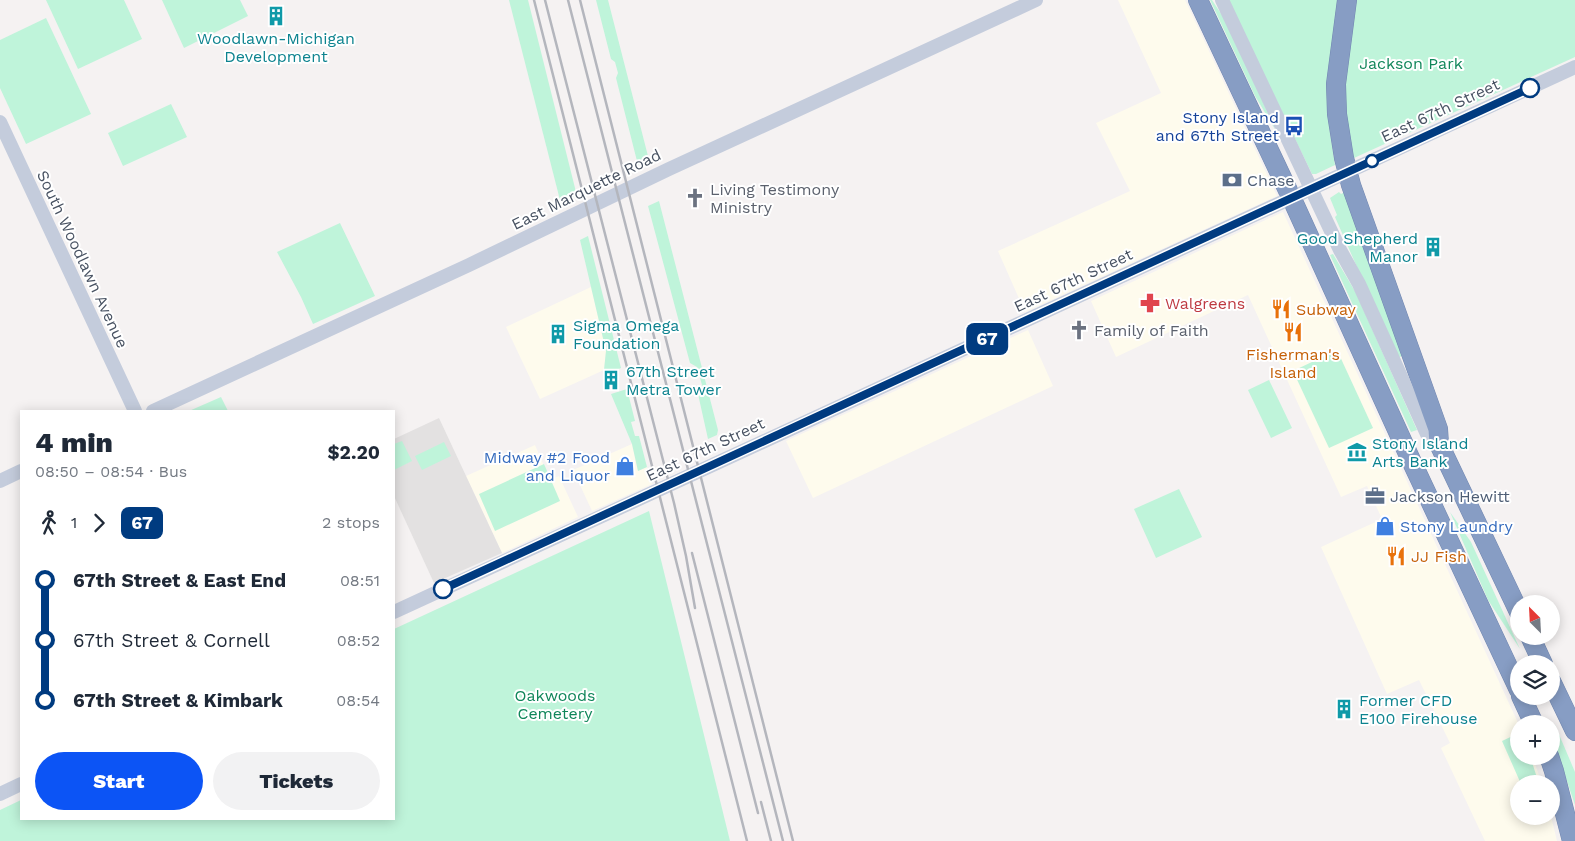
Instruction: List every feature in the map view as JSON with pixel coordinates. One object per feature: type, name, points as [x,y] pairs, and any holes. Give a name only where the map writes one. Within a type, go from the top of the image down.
[{"type":"highway","points":[[1198,0],[1292,198],[1410,458],[1510,671]]},
{"type":"highway","points":[[1346,0],[1336,84],[1336,100],[1339,136],[1348,173],[1438,429],[1439,444],[1511,595]]},
{"type":"highway","points":[[1560,700],[1575,731]]},
{"type":"highway","points":[[1552,765],[1572,841]]},
{"type":"street","name":"East Marquette Road","points":[[155,410],[476,262],[657,174],[1036,0]]},
{"type":"street","points":[[1222,0],[1340,250],[1359,284],[1427,434],[1439,444]]},
{"type":"street","name":"East 67th Street","points":[[395,612],[1575,67]]},
{"type":"street","name":"South Woodlawn Avenue","points":[[0,122],[135,410]]},
{"type":"street","points":[[0,480],[20,471]]},
{"type":"street","points":[[0,794],[20,784]]},
{"type":"shaded area","points":[[1118,0],[1185,0],[1277,196],[1025,312],[998,251],[1130,191],[1096,123],[1161,93]]},
{"type":"shaded area","points":[[1283,212],[1514,715],[1510,715],[1510,765],[1535,765],[1539,775],[1510,775],[1510,825],[1553,825],[1557,841],[1485,841],[1441,748],[1450,743],[1419,680],[1387,694],[1321,547],[1382,519],[1367,486],[1341,497],[1248,295],[1116,357],[1091,301]]},
{"type":"shaded area","points":[[591,287],[606,351],[604,370],[540,399],[506,327]]},
{"type":"shaded area","points":[[1028,330],[1053,386],[813,498],[786,441]]},
{"type":"shaded area","points":[[439,418],[502,553],[434,583],[395,498],[395,439]]},
{"type":"shaded area","points":[[632,444],[638,471],[647,467],[652,484],[592,511],[573,470]]},
{"type":"shaded area","points":[[535,445],[550,480],[559,476],[578,517],[502,553],[466,476]]},
{"type":"green space","points":[[46,0],[124,0],[142,39],[78,69]]},
{"type":"green space","points":[[162,0],[240,0],[248,16],[184,48]]},
{"type":"green space","points":[[509,0],[528,0],[577,196],[561,204]]},
{"type":"green space","points":[[596,0],[608,0],[649,160],[638,165],[616,78],[618,73],[615,62],[611,59]]},
{"type":"green space","points":[[1210,0],[1212,0],[1229,26],[1276,131],[1255,96]]},
{"type":"green space","name":"Jackson Park","points":[[1228,0],[1338,0],[1328,96],[1329,125],[1335,165],[1312,174]]},
{"type":"green space","name":"Jackson Park","points":[[1354,0],[1575,0],[1575,57],[1354,158],[1351,155],[1344,97]]},
{"type":"green space","points":[[46,18],[91,114],[26,144],[0,88],[0,40]]},
{"type":"green space","points":[[171,104],[187,137],[123,166],[108,133]]},
{"type":"green space","points":[[1339,192],[1341,194],[1345,192],[1402,356],[1397,358],[1335,217],[1337,215],[1330,198]]},
{"type":"green space","points":[[659,201],[718,430],[717,435],[708,439],[698,394],[702,385],[697,367],[690,363],[648,206]]},
{"type":"green space","points":[[340,223],[375,296],[313,324],[277,252]]},
{"type":"green space","points":[[588,236],[621,368],[605,375],[606,351],[580,240]]},
{"type":"green space","points":[[1333,254],[1356,293],[1417,430],[1411,432],[1330,255]]},
{"type":"green space","points":[[1337,350],[1373,428],[1329,448],[1293,371]]},
{"type":"green space","points":[[1269,380],[1292,428],[1271,438],[1248,390]]},
{"type":"green space","points":[[627,389],[635,421],[631,422],[635,436],[639,436],[647,467],[638,471],[632,444],[611,394]]},
{"type":"green space","points":[[221,397],[228,410],[191,410]]},
{"type":"green space","points":[[402,441],[412,461],[395,470],[395,444]]},
{"type":"green space","points":[[444,442],[451,456],[422,470],[415,456]]},
{"type":"green space","points":[[544,464],[560,501],[495,531],[479,494]]},
{"type":"green space","points":[[1179,489],[1202,537],[1156,558],[1134,509]]},
{"type":"green space","name":"Oakwoods Cemetery","points":[[649,511],[730,841],[0,841],[0,810],[20,800],[20,820],[395,820],[395,629]]},
{"type":"green space","points":[[1450,512],[1471,542],[1510,627],[1510,634],[1488,600]]},
{"type":"green space","points":[[1510,737],[1510,759],[1502,741]]},
{"type":"green space","points":[[1560,737],[1575,772],[1575,805],[1560,761]]},
{"type":"green space","points":[[1513,765],[1533,765],[1536,775],[1517,775]]},
{"type":"railway","points":[[534,0],[747,841]]},
{"type":"railway","points":[[545,0],[674,503],[695,608]]},
{"type":"railway","points":[[568,0],[783,841]]},
{"type":"railway","points":[[580,0],[793,841]]},
{"type":"railway","points":[[692,553],[758,813]]},
{"type":"railway","points":[[761,802],[771,841]]},
{"type":"bus line","name":"67","points":[[443,589],[1530,88]]},
{"type":"place","name":"Woodlawn-Michigan Development","points":[[276,16]]},
{"type":"place","name":"Stony Island and 67th Street","points":[[1294,126]]},
{"type":"place","name":"Chase","points":[[1232,180]]},
{"type":"place","name":"Living Testimony Ministry","points":[[695,198]]},
{"type":"place","name":"Good Shepherd Manor","points":[[1433,247]]},
{"type":"place","name":"Walgreens","points":[[1150,303]]},
{"type":"place","name":"Subway","points":[[1281,309]]},
{"type":"place","name":"Family of Faith","points":[[1079,330]]},
{"type":"place","name":"Fisherman's Island","points":[[1293,332]]},
{"type":"place","name":"Sigma Omega Foundation","points":[[558,334]]},
{"type":"place","name":"67th Street Metra Tower","points":[[611,380]]},
{"type":"place","name":"Stony Island Arts Bank","points":[[1357,452]]},
{"type":"place","name":"Midway #2 Food and Liquor","points":[[625,466]]},
{"type":"place","name":"Jackson Hewitt","points":[[1375,496]]},
{"type":"place","name":"Stony Laundry","points":[[1385,526]]},
{"type":"place","name":"JJ Fish","points":[[1396,556]]},
{"type":"place","name":"Former CFD E100 Firehouse","points":[[1344,709]]}]
